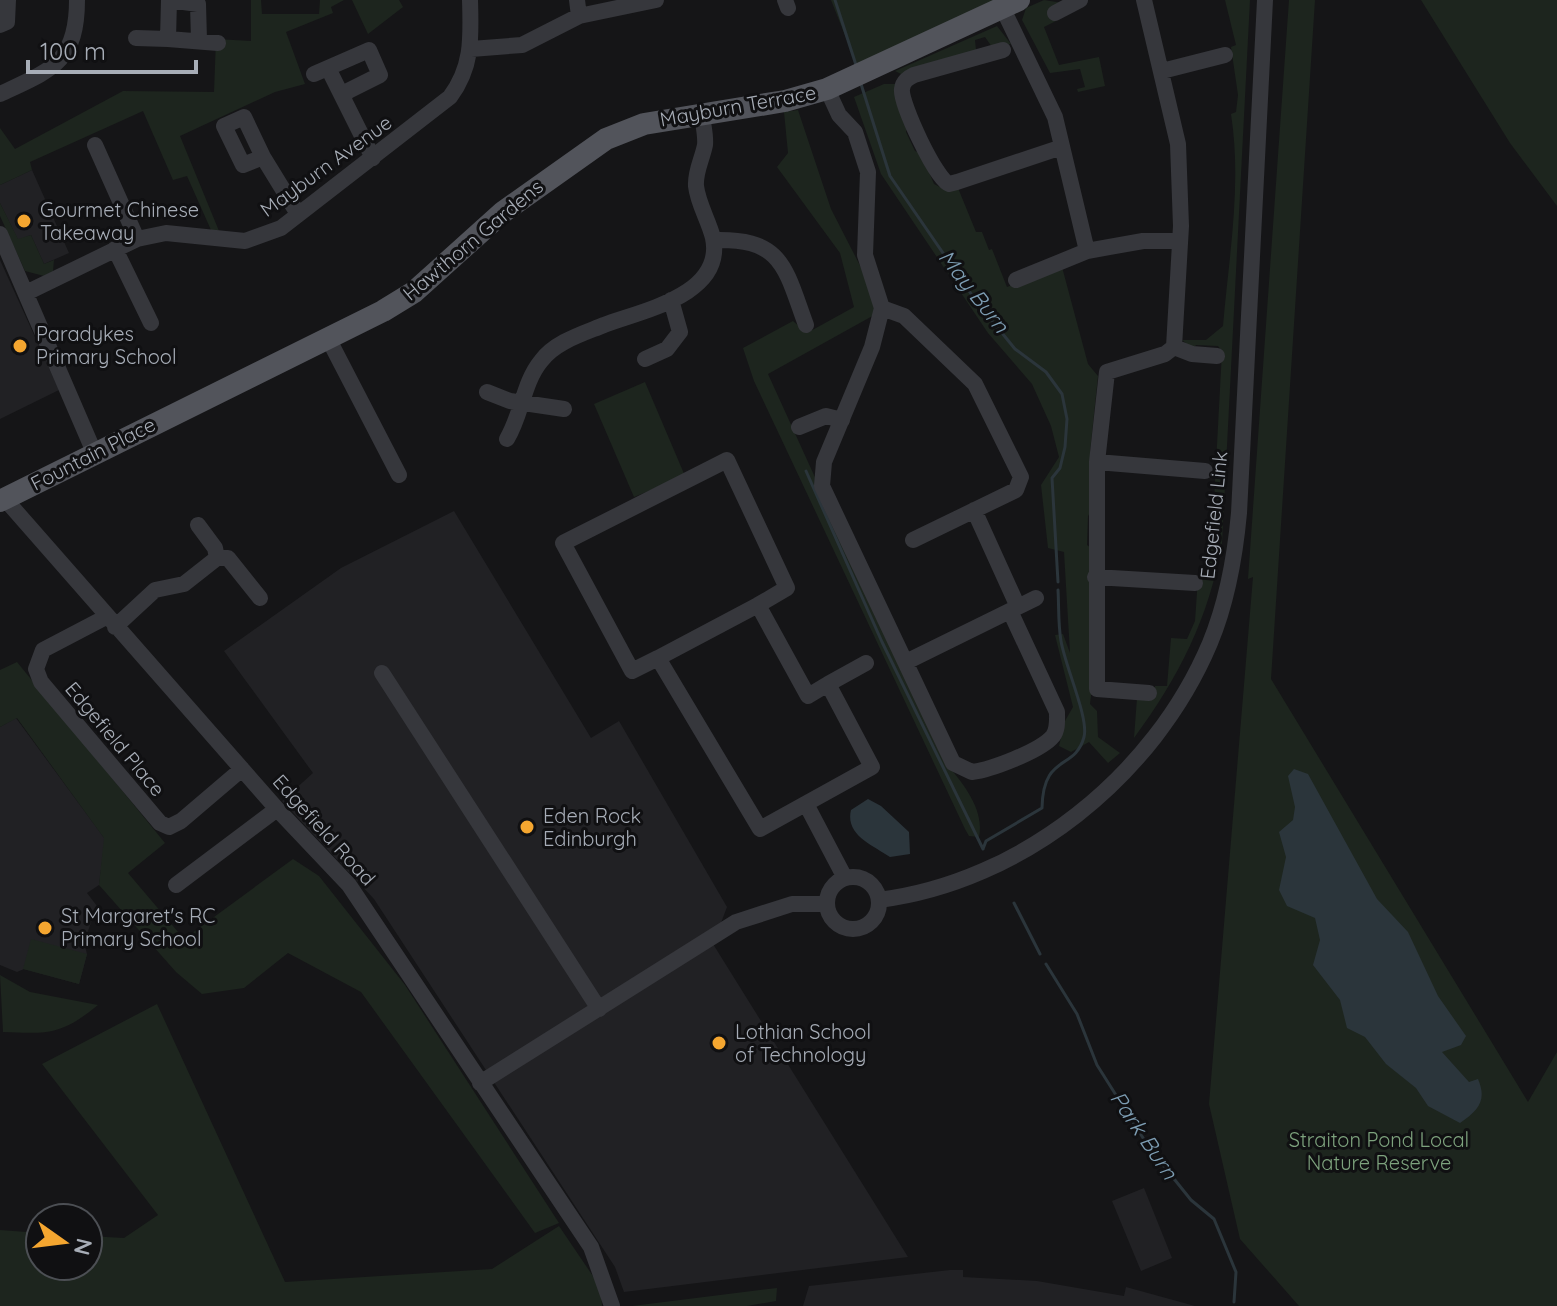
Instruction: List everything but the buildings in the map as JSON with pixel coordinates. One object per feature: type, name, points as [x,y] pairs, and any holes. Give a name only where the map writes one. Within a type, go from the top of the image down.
[{"type":"main road","name":"Mayburn Terrace","points":[[627,130],[848,80],[1011,4]]},
{"type":"main road","name":"Hawthorn Gardens","points":[[187,408],[414,292],[535,187],[580,155],[627,130]]},
{"type":"main road","name":"Fountain Place","points":[[2,500],[187,408]]},
{"type":"street","points":[[0,25],[7,22],[8,0]]},
{"type":"street","points":[[0,94],[52,70],[63,59],[76,30],[77,0]]},
{"type":"street","points":[[168,39],[169,0],[198,4],[199,40]]},
{"type":"street","name":"Mayburn Avenue","points":[[26,293],[137,239],[166,233],[245,241],[281,228],[450,97],[461,82],[471,49],[470,0]]},
{"type":"street","points":[[471,49],[522,45],[578,8],[656,0]]},
{"type":"street","points":[[1055,13],[1080,0]]},
{"type":"street","points":[[1144,0],[1178,144],[1180,241],[1174,347],[1165,354],[1107,372],[1097,462],[1095,577],[1097,697],[1149,693]]},
{"type":"street","name":"Edgefield Link","points":[[879,900],[930,892],[983,871],[1029,848],[1076,816],[1152,738],[1186,690],[1210,643],[1229,582],[1239,513],[1265,0]]},
{"type":"street","points":[[1011,4],[1050,105],[1087,251]]},
{"type":"street","points":[[136,38],[218,43]]},
{"type":"street","points":[[343,97],[348,91],[380,75],[369,50],[321,71],[343,97],[373,158]]},
{"type":"street","points":[[1003,50],[982,50],[914,75],[902,88],[909,114],[938,178],[949,184],[1062,147]]},
{"type":"street","points":[[1162,71],[1225,55]]},
{"type":"street","points":[[848,80],[839,115],[855,132],[868,172],[865,255],[882,308],[872,347],[824,462],[822,486],[953,763],[961,769],[984,771],[1043,745],[1054,735],[1057,712],[974,510]]},
{"type":"street","points":[[507,439],[533,373],[549,352],[582,334],[671,300],[701,281],[713,254],[714,240],[696,191],[696,174],[705,141],[702,115]]},
{"type":"street","points":[[95,145],[137,239]]},
{"type":"street","points":[[263,157],[298,214]]},
{"type":"street","points":[[0,234],[94,452]]},
{"type":"street","points":[[714,240],[738,239],[768,248],[787,273],[801,319]]},
{"type":"street","points":[[1016,280],[1087,251],[1143,241],[1180,241]]},
{"type":"street","points":[[115,249],[151,323]]},
{"type":"street","points":[[645,359],[667,349],[680,332],[671,300]]},
{"type":"street","points":[[882,308],[904,316],[975,384],[1021,477],[1016,490],[913,540]]},
{"type":"street","points":[[328,338],[399,475]]},
{"type":"street","points":[[1174,347],[1192,354],[1217,356]]},
{"type":"street","points":[[487,392],[522,403],[564,409]]},
{"type":"street","points":[[799,427],[826,416],[842,420]]},
{"type":"street","points":[[727,460],[787,588],[758,605],[632,671],[563,543],[727,460]]},
{"type":"street","points":[[1097,462],[1205,471]]},
{"type":"street","name":"Edgefield Road","points":[[2,500],[50,547],[111,622],[349,885],[486,1079],[591,1247],[612,1306]]},
{"type":"street","points":[[198,525],[215,548],[217,558]]},
{"type":"street","points":[[111,622],[155,590],[184,584],[217,558],[228,558],[260,598]]},
{"type":"street","points":[[1095,577],[1195,583]]},
{"type":"street","points":[[906,662],[1036,598]]},
{"type":"street","points":[[758,605],[808,696],[866,663]]},
{"type":"street","name":"Edgefield Place","points":[[111,622],[43,650],[36,669],[41,682],[160,823],[169,827],[181,821],[242,769]]},
{"type":"street","points":[[658,658],[760,829],[872,767],[828,684]]},
{"type":"street","points":[[382,673],[599,1009]]},
{"type":"street","points":[[816,824],[825,793]]},
{"type":"street","points":[[806,804],[845,878]]},
{"type":"street","points":[[186,883],[277,809]]},
{"type":"street","points":[[845,878],[865,880],[875,889],[879,900],[871,923],[855,930],[839,926],[828,913],[831,888],[845,878]]},
{"type":"street","points":[[486,1079],[710,937],[763,911],[792,904],[827,904]]},
{"type":"shaded area","points":[[32,170],[69,253],[44,264],[31,235],[18,240],[0,203],[0,185]]},
{"type":"shaded area","name":"Paradykes Primary School","points":[[0,260],[59,390],[0,419]]},
{"type":"shaded area","points":[[454,511],[591,738],[619,721],[727,907],[713,944],[908,1257],[624,1292],[615,1267],[374,899],[282,801],[313,773],[224,651],[341,568]]},
{"type":"shaded area","points":[[16,718],[105,839],[99,885],[87,893],[97,906],[84,942],[87,954],[79,984],[24,969],[17,972],[0,965],[0,727]]},
{"type":"shaded area","points":[[1294,769],[1308,774],[1377,899],[1408,932],[1438,996],[1466,1036],[1461,1045],[1442,1052],[1469,1082],[1478,1079],[1481,1086],[1480,1104],[1460,1123],[1428,1106],[1416,1088],[1386,1064],[1365,1037],[1347,1028],[1340,1000],[1313,965],[1320,940],[1315,918],[1287,906],[1279,890],[1286,857],[1279,832],[1293,820],[1295,807],[1288,776]]},
{"type":"shaded area","points":[[868,799],[881,806],[909,832],[910,854],[890,857],[856,833],[850,819],[851,810]]},
{"type":"shaded area","points":[[1144,1188],[1172,1258],[1141,1271],[1112,1201]]},
{"type":"shaded area","points":[[963,1270],[963,1277],[1037,1281],[1124,1296],[1126,1287],[1195,1306],[803,1306],[809,1286]]},
{"type":"green space","points":[[251,0],[261,0],[262,14],[319,14],[320,0],[344,0],[331,7],[333,13],[286,32],[305,84],[275,92],[180,136],[219,231],[211,230],[187,176],[173,180],[143,111],[30,162],[32,170],[0,185],[0,128],[15,149],[123,91],[214,92],[216,39],[251,41]]},
{"type":"green space","points":[[352,0],[399,0],[403,7],[368,34]]},
{"type":"green space","points":[[831,0],[997,0],[858,68]]},
{"type":"green space","points":[[1044,0],[1063,3],[1056,21],[1044,27],[1059,65],[1099,57],[1105,86],[1078,92],[1077,89],[1085,87],[1080,69],[1050,73],[1022,20],[1026,8]]},
{"type":"green space","points":[[1225,0],[1250,0],[1222,543],[1209,597],[1190,646],[1165,692],[1134,738],[1137,698],[1153,699],[1155,686],[1167,686],[1171,638],[1187,639],[1195,621],[1198,578],[1204,567],[1209,525],[1213,520],[1222,351],[1218,346],[1196,345],[1193,349],[1182,340],[1206,340],[1223,326],[1235,194],[1231,114],[1236,112],[1238,95],[1231,47],[1236,45]]},
{"type":"green space","name":"Straiton Pond Local Nature Reserve","points":[[1289,0],[1315,0],[1271,679],[1528,1102],[1557,1052],[1557,1306],[1299,1306],[1240,1239],[1209,1104],[1253,577],[1248,579]]},
{"type":"green space","points":[[1421,0],[1557,0],[1557,206],[1510,143]]},
{"type":"green space","points":[[997,26],[1011,44],[992,47],[985,37],[975,40],[976,50],[903,75],[895,71]]},
{"type":"green space","points":[[884,84],[897,84],[908,125],[906,132],[915,151],[921,153],[934,184],[946,190],[958,188],[976,232],[982,232],[989,250],[992,249],[1007,287],[1062,267],[1088,364],[1098,376],[1090,452],[1093,455],[1092,510],[1088,516],[1087,545],[1091,548],[1094,670],[1090,704],[1097,711],[1098,737],[1120,753],[1108,763],[1089,742],[1071,752],[1059,746],[1065,721],[1073,707],[1055,635],[1063,634],[1070,653],[1064,552],[1048,548],[1041,485],[1059,457],[1051,426],[1032,384],[988,333],[881,174],[854,97]]},
{"type":"green space","points":[[798,110],[831,209],[872,289],[876,314],[768,374],[944,761],[965,787],[975,806],[979,816],[979,837],[969,836],[965,829],[754,381],[743,348],[793,321],[807,333],[854,307],[840,253],[777,167],[788,153],[784,112]]},
{"type":"green space","points":[[0,203],[18,239],[31,235],[44,264],[54,260],[53,271],[44,276],[25,271],[0,216]]},
{"type":"green space","points":[[645,382],[685,476],[634,497],[594,404]]},
{"type":"green space","points":[[17,662],[165,843],[128,873],[184,939],[293,859],[319,876],[405,985],[559,1223],[535,1233],[361,992],[288,953],[244,988],[202,994],[176,972],[99,885],[104,838],[17,718],[0,727],[0,670]]},
{"type":"green space","points":[[31,939],[87,954],[79,984],[23,969]]},
{"type":"green space","points":[[0,975],[30,992],[98,1005],[74,1022],[54,1030],[3,1032]]},
{"type":"green space","points":[[157,1004],[285,1282],[492,1269],[559,1226],[601,1288],[602,1306],[0,1306],[0,1230],[24,1232],[24,1282],[104,1282],[104,1237],[124,1238],[158,1215],[42,1064]]},
{"type":"green space","points":[[777,1288],[776,1301],[747,1306],[632,1306]]},
{"type":"waterway","name":"May Burn","points":[[835,0],[856,65]]},
{"type":"waterway","name":"May Burn","points":[[861,84],[890,176],[976,301],[1015,349],[1046,372],[1062,394],[1067,419],[1065,447],[1060,468],[1052,478],[1058,582]]},
{"type":"waterway","points":[[806,471],[882,642],[983,849]]},
{"type":"waterway","name":"May Burn","points":[[983,849],[986,841],[1042,808],[1048,778],[1053,770],[1074,755],[1084,737],[1080,705],[1061,641],[1058,590]]},
{"type":"waterway","name":"Park Burn","points":[[1014,903],[1040,954]]},
{"type":"waterway","name":"Park Burn","points":[[1046,964],[1077,1014],[1097,1065],[1150,1149],[1191,1200],[1214,1219],[1236,1272],[1234,1302]]},
{"type":"place","name":"Gourmet Chinese Takeaway","points":[[24,221]]},
{"type":"place","name":"Paradykes Primary School","points":[[20,346]]},
{"type":"place","name":"Eden Rock Edinburgh","points":[[527,827]]},
{"type":"place","name":"St Margaret's RC Primary School","points":[[45,928]]},
{"type":"place","name":"Lothian School of Technology","points":[[719,1043]]}]
